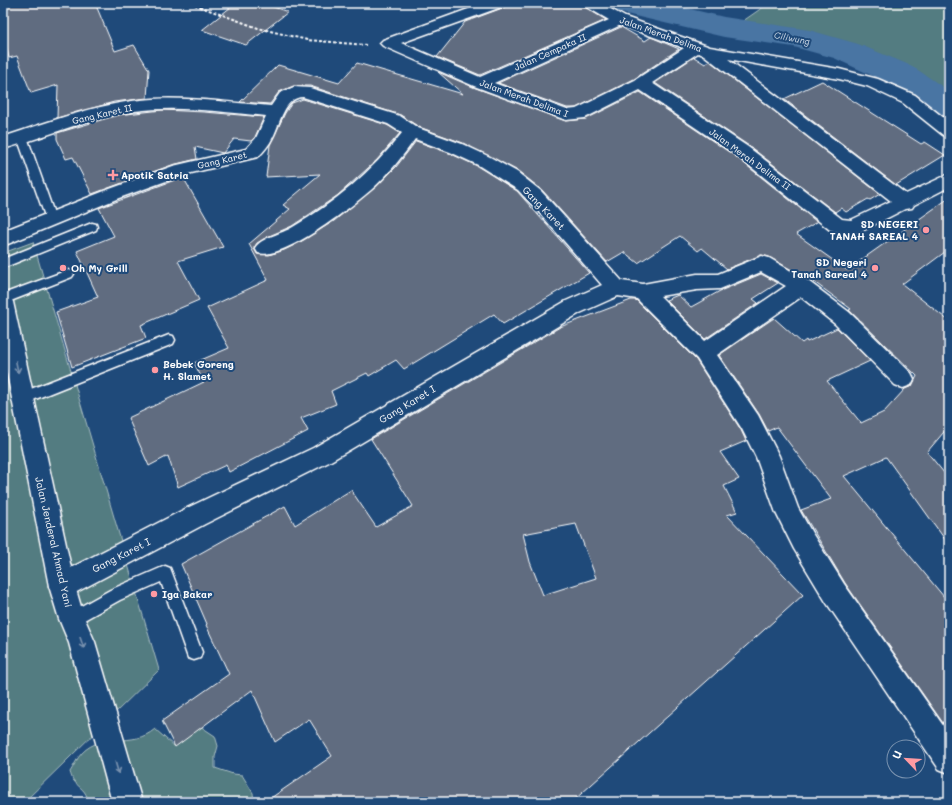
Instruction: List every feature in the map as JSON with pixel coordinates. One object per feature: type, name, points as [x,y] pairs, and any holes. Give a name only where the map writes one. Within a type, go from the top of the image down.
[{"type":"street","points":[[388,43],[499,3]]},
{"type":"street","name":"Jalan Merah Delima","points":[[590,3],[620,20],[702,49],[736,57],[839,74],[872,82],[909,99],[949,131]]},
{"type":"street","name":"Jalan Cempaka II","points":[[480,83],[620,20]]},
{"type":"street","name":"Jalan Merah Delima I","points":[[388,43],[480,83],[569,115],[579,114],[641,83],[702,49]]},
{"type":"street","points":[[702,49],[906,203],[949,180]]},
{"type":"street","name":"Jalan Merah Delima II","points":[[641,83],[742,151],[837,225],[853,227],[906,203]]},
{"type":"street","name":"Gang Karet","points":[[3,239],[113,194],[180,170],[252,153],[260,147],[275,112],[289,94],[300,91],[394,120],[412,132],[474,154],[505,173],[525,187],[543,204],[616,288]]},
{"type":"street","name":"Gang Karet II","points":[[3,143],[110,111],[136,106],[204,106],[275,112]]},
{"type":"street","points":[[265,248],[293,236],[313,224],[365,185],[392,158],[412,132]]},
{"type":"street","points":[[616,288],[643,292],[697,282],[720,280],[762,263],[801,286],[842,318],[903,379]]},
{"type":"street","points":[[704,353],[801,286]]},
{"type":"street","name":"Gang Karet I","points":[[62,586],[196,516],[321,455],[573,307],[616,288]]},
{"type":"street","points":[[643,292],[704,353],[750,422],[767,456],[788,513],[803,542],[835,593],[949,759]]},
{"type":"street","name":"Jalan Jenderal Ahmad Yani","points":[[3,302],[62,586],[72,619],[82,642],[127,802]]},
{"type":"lane","points":[[22,137],[51,219]]},
{"type":"lane","points":[[3,264],[92,227]]},
{"type":"lane","points":[[3,299],[68,274]]},
{"type":"lane","points":[[23,398],[168,340]]},
{"type":"lane","points":[[72,619],[115,595],[165,572],[194,652]]},
{"type":"path","points":[[190,3],[258,28],[306,40],[364,46],[388,43]]},
{"type":"green space","points":[[769,3],[949,3],[949,108],[899,74],[846,51],[793,36],[733,28]]},
{"type":"green space","points":[[33,242],[159,670],[24,802],[3,802],[3,253]]},
{"type":"green space","points":[[200,726],[215,736],[218,746],[215,757],[215,768],[233,774],[242,775],[253,793],[254,802],[88,802],[85,792],[74,781],[70,772],[80,755],[90,746],[108,741],[137,738],[146,735],[155,729],[174,746]]},
{"type":"building","points":[[3,3],[95,3],[115,51],[134,45],[149,70],[147,98],[114,102],[57,118],[58,85],[31,93],[17,56],[9,58],[3,33]]},
{"type":"building","points":[[236,3],[262,3],[288,12],[246,45],[202,30]]},
{"type":"building","points":[[507,3],[578,3],[606,20],[480,75],[437,57],[465,22],[505,7]]},
{"type":"building","points":[[621,27],[645,41],[651,37],[679,49],[634,79],[576,108],[567,108],[498,83]]},
{"type":"building","points":[[694,57],[705,64],[710,61],[880,194],[846,212],[841,208],[835,212],[749,146],[655,83]]},
{"type":"building","points":[[357,63],[463,94],[438,72],[473,87],[566,121],[586,119],[640,92],[735,156],[817,222],[796,234],[847,270],[949,198],[949,249],[902,284],[949,321],[949,426],[927,452],[949,479],[949,545],[886,457],[844,476],[949,603],[949,721],[943,723],[845,583],[801,510],[831,499],[777,427],[768,431],[759,414],[719,355],[774,318],[802,343],[837,328],[870,361],[827,381],[861,423],[884,412],[905,389],[912,386],[917,376],[849,310],[851,309],[799,271],[797,273],[769,257],[761,255],[727,269],[702,248],[698,251],[680,236],[638,263],[624,252],[607,262],[542,190],[518,171],[463,143],[419,127],[400,115],[310,86],[294,86],[279,92],[270,104],[240,102],[278,65],[339,83]]},
{"type":"building","points":[[822,81],[921,144],[925,142],[945,155],[896,185],[784,99]]},
{"type":"building","points":[[303,99],[387,125],[400,133],[377,160],[337,196],[292,226],[257,243],[254,248],[257,254],[269,255],[284,250],[334,221],[378,185],[396,167],[416,141],[449,153],[477,166],[517,191],[589,273],[503,324],[494,314],[404,369],[396,360],[369,376],[367,373],[331,391],[336,404],[301,418],[308,431],[229,472],[226,465],[178,487],[168,456],[149,466],[128,418],[204,382],[194,363],[229,348],[207,308],[268,280],[249,244],[290,209],[283,205],[320,174],[266,177],[270,145],[285,113],[292,103]]},
{"type":"building","points":[[162,110],[264,117],[255,137],[251,141],[234,139],[223,153],[195,147],[197,159],[172,165],[92,194],[73,157],[66,159],[57,139],[57,133],[118,115]]},
{"type":"building","points":[[183,177],[223,247],[178,261],[199,300],[141,325],[146,338],[72,367],[56,312],[98,297],[77,251],[114,236],[99,208]]},
{"type":"building","points":[[761,274],[778,283],[753,299],[758,303],[705,339],[666,300],[678,295],[691,307],[720,291]]},
{"type":"building","points":[[631,300],[636,300],[696,360],[741,430],[746,441],[720,452],[739,479],[724,486],[737,512],[727,515],[803,595],[572,802],[265,802],[332,756],[309,719],[275,742],[252,690],[175,747],[162,721],[229,674],[206,625],[207,624],[181,564],[285,506],[295,525],[351,490],[376,527],[413,506],[371,439],[560,327]],"holes":[[[576,524],[596,578],[543,595],[530,562],[523,534]]]},
{"type":"waterway","name":"Ciliwung","points":[[622,3],[724,27],[797,37],[846,51],[899,74],[949,108]]},
{"type":"place","name":"Apotik Satria","points":[[113,175]]},
{"type":"place","name":"SD NEGERI TANAH SAREAL 4","points":[[926,230]]},
{"type":"place","name":"Oh My Grill","points":[[63,268]]},
{"type":"place","name":"SD Negeri Tanah Sareal 4","points":[[875,268]]},
{"type":"place","name":"Bebek Goreng H. Slamet","points":[[155,370]]},
{"type":"place","name":"Iga Bakar","points":[[154,594]]}]
